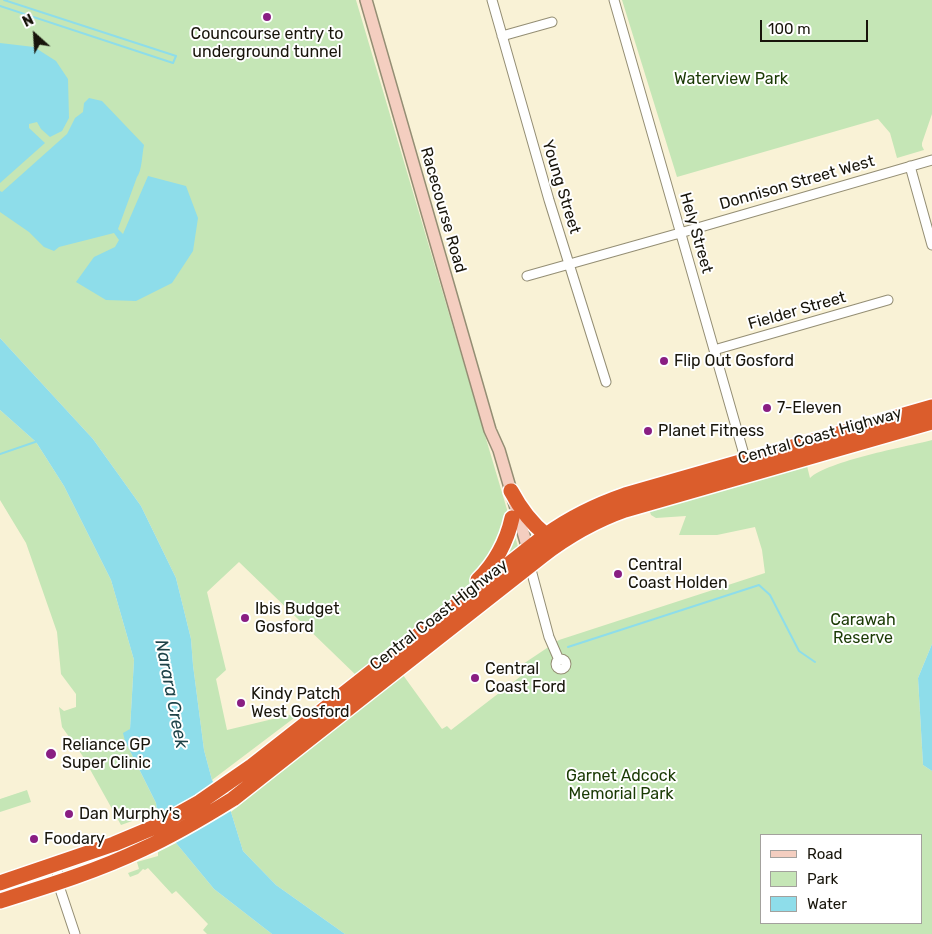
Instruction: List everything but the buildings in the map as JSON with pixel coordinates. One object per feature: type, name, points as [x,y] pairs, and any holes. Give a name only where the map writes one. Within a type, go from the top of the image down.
[{"type":"highway","name":"Central Coast Highway","points":[[0,883],[107,847],[163,832],[184,812],[223,786],[422,632],[527,556],[607,517],[748,467],[932,407]]},
{"type":"highway","name":"Central Coast Highway","points":[[0,901],[58,883],[120,860],[163,832],[233,799],[527,556],[546,535],[574,516],[603,502],[932,422]]},
{"type":"highway","points":[[511,491],[530,520],[546,535]]},
{"type":"highway","points":[[422,632],[483,576],[503,546],[512,518]]},
{"type":"main road","name":"Racecourse Road","points":[[366,0],[490,430],[499,450],[511,491],[527,556]]},
{"type":"main road","name":"Racecourse Road","points":[[490,430],[492,453],[512,518],[527,556]]},
{"type":"street","name":"Young Street","points":[[492,0],[569,264],[606,382]]},
{"type":"street","name":"Hely Street","points":[[614,0],[748,467]]},
{"type":"street","points":[[502,36],[552,22]]},
{"type":"street","name":"Donnison Street West","points":[[527,276],[932,160]]},
{"type":"street","points":[[910,166],[932,245]]},
{"type":"street","name":"Fielder Street","points":[[714,350],[888,300]]},
{"type":"street","points":[[527,556],[549,637],[559,660]]},
{"type":"street","points":[[57,864],[58,883],[75,934]]},
{"type":"green space","points":[[0,0],[356,0],[519,550],[360,679],[239,562],[207,592],[226,670],[216,679],[227,730],[302,712],[212,780],[204,750],[191,639],[176,578],[141,506],[93,439],[0,338]]},
{"type":"green space","name":"Waterview Park","points":[[622,0],[932,0],[932,114],[922,143],[924,150],[897,158],[890,133],[878,119],[677,177]]},
{"type":"green space","points":[[0,410],[36,442],[64,486],[111,580],[134,660],[130,729],[125,741],[156,803],[157,812],[121,825],[82,755],[62,727],[59,707],[64,711],[76,707],[76,694],[61,674],[57,632],[26,543],[0,500]]},
{"type":"green space","name":"Garnet Adcock Memorial Park","points":[[932,440],[932,644],[918,678],[923,765],[932,771],[932,934],[345,934],[276,885],[243,851],[231,812],[403,675],[442,729],[447,726],[451,730],[525,673],[520,666],[559,640],[765,573],[762,550],[755,527],[717,535],[679,535],[686,516],[656,518],[651,515],[649,509],[807,466],[810,478],[819,472],[849,460]]},
{"type":"green space","points":[[27,790],[31,802],[0,812],[0,799]]},
{"type":"green space","points":[[176,843],[214,889],[272,934],[207,934],[203,930],[208,924],[176,891],[172,894],[148,868],[130,877],[128,873],[139,869],[137,862],[158,856],[158,852]]},
{"type":"water","points":[[0,43],[34,47],[56,61],[68,79],[69,118],[62,131],[50,137],[41,129],[37,122],[29,124],[29,128],[45,143],[0,183]]},
{"type":"water","points":[[89,98],[102,101],[144,145],[140,171],[118,229],[123,234],[148,176],[186,186],[198,218],[193,251],[172,283],[136,301],[106,300],[76,282],[94,257],[115,247],[119,240],[114,233],[59,247],[54,251],[44,247],[29,232],[0,212],[0,191],[2,192],[67,134],[75,118],[83,112],[84,103]]},
{"type":"water","name":"Narara Creek","points":[[0,338],[93,439],[141,506],[176,578],[191,639],[204,750],[212,780],[231,812],[243,851],[276,885],[345,934],[272,934],[214,889],[176,843],[157,812],[156,803],[125,741],[123,733],[130,729],[134,660],[111,580],[64,486],[36,442],[0,410]]},
{"type":"water","points":[[932,644],[932,771],[923,765],[918,678]]},
{"type":"waterway","points":[[0,6],[173,63],[176,56],[4,0]]},
{"type":"waterway","points":[[0,454],[38,441]]},
{"type":"waterway","points":[[568,647],[759,585],[770,595],[799,651],[815,662]]},
{"type":"place","name":"Councourse entry to underground tunnel","points":[[267,17]]},
{"type":"place","name":"Flip Out Gosford","points":[[664,361]]},
{"type":"place","name":"7-Eleven","points":[[767,408]]},
{"type":"place","name":"Planet Fitness","points":[[648,431]]},
{"type":"place","name":"Central Coast Holden","points":[[618,574]]},
{"type":"place","name":"Ibis Budget Gosford","points":[[245,618]]},
{"type":"place","name":"Central Coast Ford","points":[[475,678]]},
{"type":"place","name":"Kindy Patch West Gosford","points":[[241,703]]},
{"type":"place","name":"Reliance GP Super Clinic","points":[[51,754]]},
{"type":"place","name":"Dan Murphy's","points":[[69,814]]},
{"type":"place","name":"Foodary","points":[[34,839]]},
{"type":"park label","name":"Carawah Reserve","points":[[863,629]]}]
